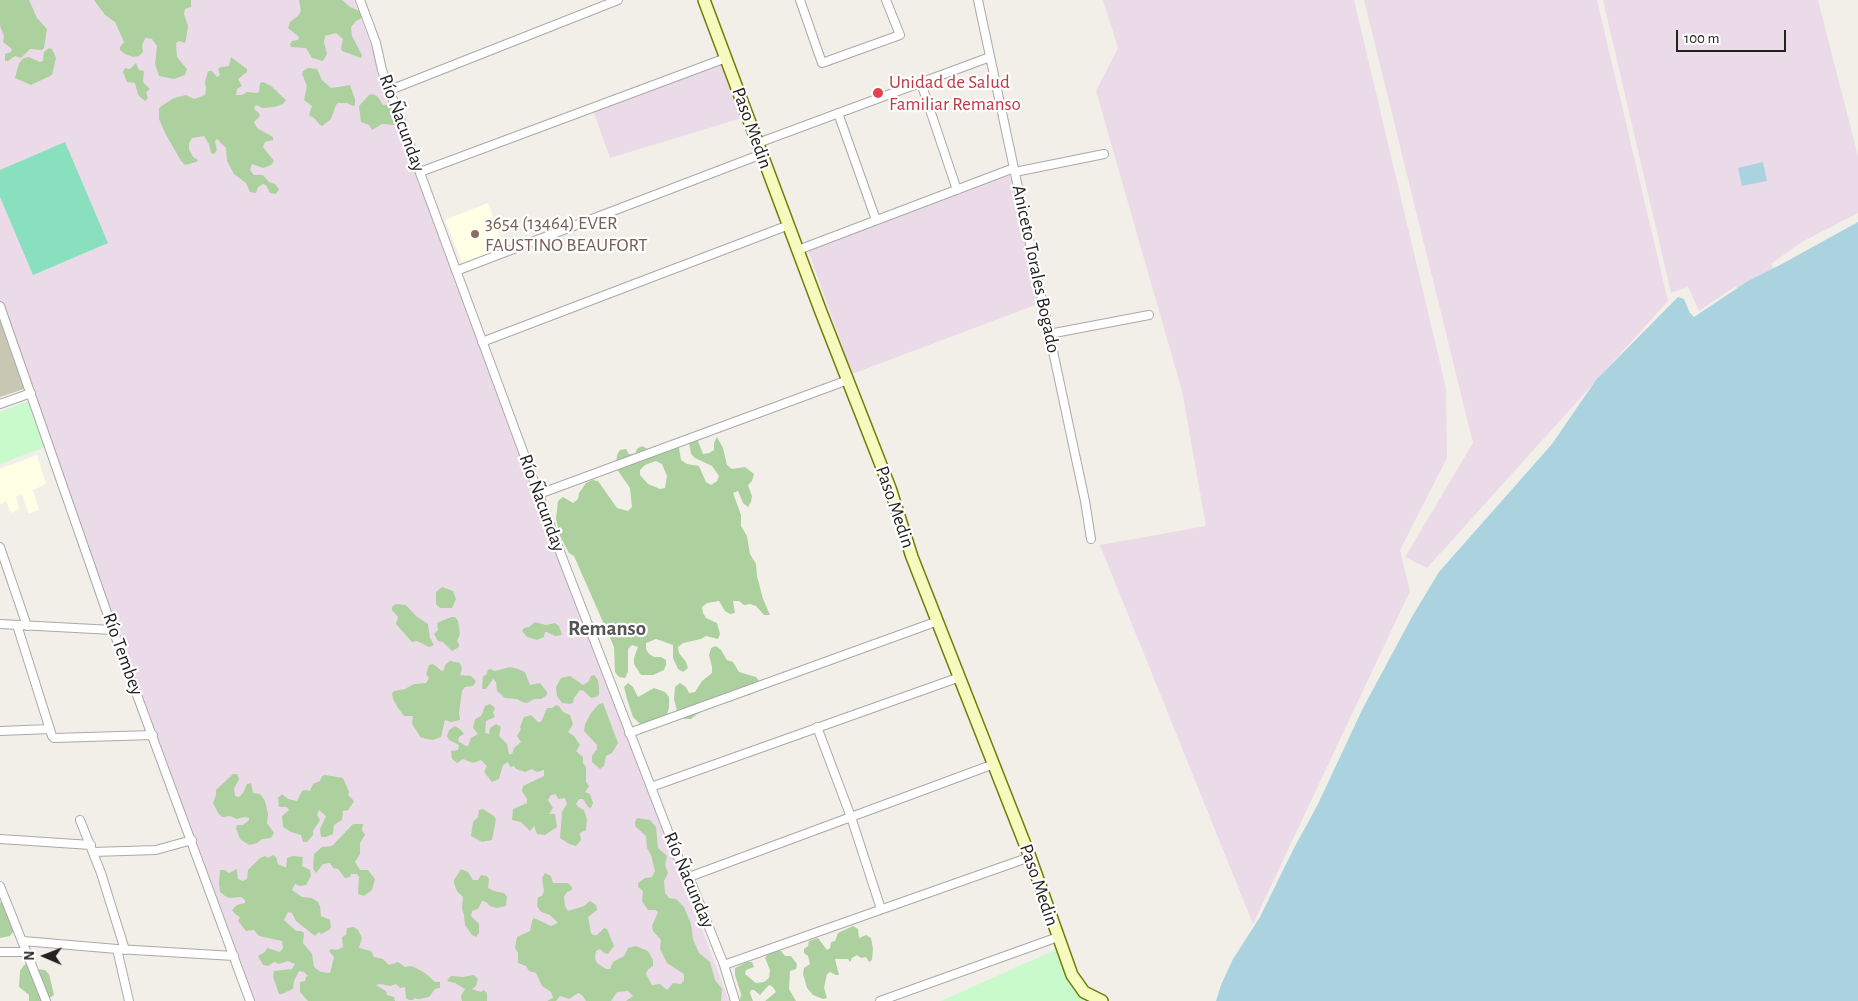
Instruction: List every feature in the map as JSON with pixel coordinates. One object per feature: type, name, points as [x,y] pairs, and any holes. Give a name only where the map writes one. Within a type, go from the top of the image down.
[{"type":"street","name":"Río Ñacunday","points":[[360,0],[376,43],[382,70],[482,342],[629,733],[678,857],[724,965],[735,1001]]},
{"type":"street","points":[[390,90],[618,0]]},
{"type":"street","name":"Paso Medin","points":[[704,0],[890,488],[912,557],[1030,857],[1072,975],[1084,992],[1102,1001]]},
{"type":"street","points":[[800,0],[822,64],[900,35],[886,0]]},
{"type":"street","name":"Aniceto Torales Bogado","points":[[978,0],[1050,334],[1091,538]]},
{"type":"street","points":[[758,143],[990,57]]},
{"type":"street","points":[[420,172],[726,58]]},
{"type":"street","points":[[921,83],[957,190]]},
{"type":"street","points":[[838,113],[876,220]]},
{"type":"street","points":[[456,271],[762,154]]},
{"type":"street","points":[[798,250],[1015,170],[1104,154]]},
{"type":"street","points":[[482,342],[789,225]]},
{"type":"street","name":"Río Tembey","points":[[0,306],[114,630],[250,1001]]},
{"type":"street","points":[[1050,334],[1149,315]]},
{"type":"street","points":[[539,494],[848,380]]},
{"type":"street","points":[[0,404],[31,393]]},
{"type":"street","points":[[0,547],[27,626]]},
{"type":"street","points":[[629,733],[938,621]]},
{"type":"street","points":[[0,624],[114,630]]},
{"type":"street","points":[[17,625],[52,736],[58,739],[153,735]]},
{"type":"street","points":[[651,787],[960,677]]},
{"type":"street","points":[[817,727],[851,817],[880,909]]},
{"type":"street","points":[[0,730],[50,729]]},
{"type":"street","points":[[688,878],[994,764]]},
{"type":"street","points":[[80,820],[92,848],[121,950],[129,1001]]},
{"type":"street","points":[[0,839],[92,848],[156,850],[192,840]]},
{"type":"street","points":[[724,965],[1030,857]]},
{"type":"street","points":[[0,886],[46,1001]]},
{"type":"street","points":[[880,1001],[1058,937]]},
{"type":"street","points":[[23,941],[121,950],[234,956]]},
{"type":"street","points":[[0,952],[27,952]]},
{"type":"shaded area","points":[[6,0],[354,0],[729,1001],[255,1001],[0,307],[0,2]]},
{"type":"shaded area","points":[[1103,0],[1354,0],[1446,388],[1447,458],[1400,550],[1410,591],[1253,924],[1100,545],[1206,526],[1182,391],[1096,91],[1118,48]]},
{"type":"shaded area","points":[[1364,0],[1597,0],[1668,301],[1427,568],[1405,557],[1473,443]]},
{"type":"shaded area","points":[[1603,0],[1818,0],[1858,156],[1858,213],[1802,242],[1771,264],[1794,307],[1759,325],[1736,286],[1699,311],[1688,287],[1671,293]]},
{"type":"shaded area","points":[[720,63],[742,118],[610,158],[593,110]]},
{"type":"shaded area","points":[[1003,175],[1010,176],[1038,304],[852,374],[808,250]]},
{"type":"shaded area","name":"3654 (13464) EVER FAUSTINO BEAUFORT","points":[[488,203],[505,249],[463,265],[445,220]]},
{"type":"shaded area","points":[[0,320],[24,389],[0,397]]},
{"type":"shaded area","points":[[37,455],[46,484],[33,490],[39,510],[29,514],[22,494],[16,497],[19,509],[11,513],[6,501],[0,504],[0,469]]},
{"type":"green space","points":[[0,0],[29,0],[37,18],[47,29],[42,50],[30,49],[21,58],[15,56],[5,61],[5,54],[11,52],[12,49],[3,42],[4,36],[0,26]]},
{"type":"green space","points":[[94,0],[191,0],[191,7],[185,9],[184,14],[188,26],[185,43],[179,41],[176,43],[177,57],[187,69],[185,75],[174,79],[159,76],[155,64],[157,46],[152,39],[146,38],[144,40],[143,52],[139,56],[133,57],[120,50],[124,42],[115,22],[105,15]]},
{"type":"green space","points":[[299,0],[342,0],[350,7],[362,12],[362,18],[351,27],[352,36],[362,55],[361,58],[342,51],[343,39],[336,33],[325,36],[324,42],[327,54],[323,61],[312,58],[306,48],[291,47],[292,41],[298,40],[299,37],[288,28],[290,22],[301,11]]},
{"type":"green space","points":[[49,48],[52,49],[56,58],[52,75],[31,85],[15,78],[19,63],[24,58],[29,57],[40,62],[43,61],[44,52]]},
{"type":"green space","points":[[231,57],[247,69],[247,72],[238,79],[242,86],[237,89],[236,95],[242,95],[247,92],[259,92],[260,83],[263,82],[271,86],[286,100],[283,104],[274,107],[262,108],[257,105],[254,107],[260,116],[254,122],[257,128],[273,137],[273,140],[265,142],[263,147],[274,161],[271,165],[263,168],[252,164],[250,170],[254,175],[263,175],[269,182],[275,184],[279,189],[276,194],[270,193],[266,185],[263,184],[258,187],[256,193],[250,192],[246,183],[234,174],[227,161],[226,148],[217,139],[215,141],[217,150],[214,154],[211,153],[209,144],[204,136],[192,138],[189,143],[189,149],[193,157],[198,160],[185,165],[165,133],[159,119],[160,107],[174,98],[186,95],[194,99],[205,95],[205,82],[208,71],[212,71],[217,77],[220,75],[218,69],[229,66]]},
{"type":"green space","points":[[136,63],[139,70],[144,71],[143,82],[150,89],[146,92],[148,98],[145,101],[138,95],[135,83],[127,82],[123,72],[125,68],[130,69]]},
{"type":"green space","points":[[308,68],[317,69],[322,80],[331,88],[350,85],[355,105],[338,103],[331,119],[322,126],[320,125],[309,115],[312,106],[304,100],[307,86],[302,74]]},
{"type":"green space","points":[[373,94],[378,97],[383,105],[390,101],[399,118],[394,125],[382,124],[372,130],[369,125],[361,122],[359,106],[369,95]]},
{"type":"green space","points":[[65,142],[108,243],[33,275],[0,197],[0,170]]},
{"type":"green space","points":[[28,401],[45,447],[0,464],[0,412]]},
{"type":"green space","points":[[693,437],[698,441],[703,454],[709,453],[714,450],[714,443],[717,437],[723,448],[727,465],[732,469],[745,467],[754,474],[752,481],[748,485],[752,496],[748,507],[743,503],[738,491],[733,493],[741,515],[741,526],[747,536],[750,554],[756,564],[763,599],[770,615],[764,615],[756,606],[744,605],[739,601],[733,601],[735,613],[730,614],[725,611],[719,601],[707,603],[702,607],[703,613],[706,618],[717,623],[720,634],[718,639],[706,636],[683,643],[678,647],[679,653],[688,668],[683,672],[678,669],[673,658],[673,645],[656,639],[646,643],[646,649],[654,657],[661,657],[666,660],[664,670],[653,675],[641,675],[634,664],[638,647],[632,645],[628,649],[628,672],[625,678],[619,677],[615,672],[614,647],[574,556],[569,553],[560,536],[556,519],[558,501],[563,497],[573,503],[578,499],[579,493],[586,483],[592,480],[598,481],[617,508],[628,511],[632,507],[630,488],[616,468],[617,455],[620,450],[626,449],[629,454],[635,455],[637,449],[642,446],[653,452],[675,444],[679,448],[681,460],[687,464],[699,466],[706,482],[711,485],[717,481],[719,476],[712,466],[691,454],[689,442]],"holes":[[[656,461],[662,464],[667,476],[665,488],[660,489],[648,484],[640,475],[640,470],[645,465]]]},
{"type":"green space","points":[[442,587],[453,591],[456,599],[452,608],[440,608],[436,604],[436,592]]},
{"type":"green space","points":[[396,604],[406,605],[416,616],[428,624],[430,638],[434,645],[429,647],[417,641],[412,642],[396,624],[398,617],[392,610],[392,607]]},
{"type":"green space","points":[[455,617],[458,621],[460,634],[457,641],[459,647],[452,651],[443,642],[438,641],[434,634],[438,630],[437,623]]},
{"type":"green space","points":[[535,622],[546,625],[555,623],[559,626],[562,635],[555,636],[545,632],[544,637],[537,640],[527,637],[522,631]]},
{"type":"green space","points":[[716,646],[727,660],[733,662],[739,672],[756,677],[760,682],[759,687],[750,695],[727,698],[717,705],[705,708],[691,719],[680,717],[674,699],[675,687],[680,683],[686,687],[689,693],[695,692],[702,681],[712,673],[709,655],[711,648]]},
{"type":"green space","points":[[450,661],[460,663],[462,668],[460,675],[471,676],[476,681],[473,686],[465,687],[462,691],[460,720],[451,722],[445,720],[441,737],[433,740],[420,737],[412,724],[413,716],[404,716],[393,699],[392,693],[414,684],[426,683],[429,678],[426,674],[429,665],[433,664],[442,671]]},
{"type":"green space","points":[[510,667],[525,672],[530,685],[540,683],[547,692],[547,695],[527,703],[517,699],[505,698],[497,691],[496,682],[493,679],[486,689],[482,689],[483,676],[486,675],[488,670],[495,671]]},
{"type":"green space","points":[[594,675],[598,680],[599,687],[599,695],[596,697],[591,698],[584,691],[580,690],[573,703],[570,704],[562,703],[557,696],[556,687],[561,678],[570,676],[583,685]]},
{"type":"green space","points":[[628,683],[633,687],[638,697],[654,688],[665,692],[669,697],[669,708],[668,720],[665,724],[654,727],[642,726],[633,717],[624,687]]},
{"type":"green space","points":[[603,703],[618,743],[612,753],[606,756],[604,766],[600,769],[592,762],[592,756],[597,749],[597,745],[584,731],[585,724],[591,713],[599,704]]},
{"type":"green space","points":[[490,704],[495,708],[493,713],[495,717],[486,721],[485,733],[489,734],[490,728],[496,724],[501,727],[499,736],[507,744],[509,754],[512,754],[514,748],[521,742],[517,736],[524,717],[531,715],[538,722],[541,722],[547,708],[552,708],[556,705],[563,712],[570,715],[573,724],[568,732],[574,736],[580,745],[576,751],[583,757],[583,763],[586,767],[586,782],[589,786],[585,792],[590,794],[593,803],[591,808],[588,807],[583,799],[579,799],[576,804],[584,810],[587,819],[586,830],[580,833],[581,840],[576,846],[560,838],[562,812],[567,804],[565,798],[558,799],[556,794],[551,795],[548,800],[553,808],[549,814],[555,814],[557,827],[545,835],[537,834],[534,826],[530,831],[521,822],[512,820],[513,809],[527,803],[527,799],[522,791],[523,786],[544,776],[544,770],[537,772],[532,769],[525,772],[516,769],[514,766],[510,767],[508,762],[503,765],[499,779],[492,782],[484,772],[487,766],[481,760],[473,763],[463,759],[457,763],[452,759],[451,751],[458,750],[459,745],[449,740],[447,736],[449,730],[455,726],[461,730],[464,734],[459,737],[458,741],[468,746],[471,738],[478,734],[473,728],[475,719],[481,716],[485,706]]},
{"type":"green space","points":[[233,774],[237,774],[239,779],[234,789],[235,796],[239,797],[247,784],[251,783],[253,793],[260,794],[265,801],[268,814],[267,823],[274,833],[271,838],[262,839],[257,843],[249,845],[240,839],[236,828],[237,825],[243,825],[249,818],[222,817],[218,813],[213,803],[216,790]]},
{"type":"green space","points":[[322,776],[343,778],[349,792],[348,795],[354,801],[348,810],[343,811],[342,820],[334,825],[333,834],[326,837],[321,837],[320,829],[326,816],[319,810],[317,815],[320,820],[313,831],[313,835],[307,842],[303,842],[301,835],[283,827],[282,816],[289,810],[287,807],[279,807],[278,798],[282,794],[288,799],[297,801],[302,791],[310,791],[313,784],[320,781]]},
{"type":"green space","points":[[483,809],[496,819],[492,840],[482,842],[471,836],[473,822],[478,817],[479,810]]},
{"type":"green space","points":[[637,818],[650,820],[656,827],[658,848],[667,856],[665,865],[668,873],[664,881],[665,893],[669,898],[676,899],[684,907],[699,953],[710,962],[715,980],[722,989],[721,1001],[626,1001],[633,996],[628,991],[617,992],[611,1001],[586,1001],[578,993],[569,999],[560,996],[556,1001],[547,1001],[553,998],[551,992],[542,986],[536,973],[529,971],[526,966],[518,963],[518,953],[515,948],[517,937],[530,931],[534,918],[551,926],[558,923],[550,915],[541,912],[537,906],[538,897],[542,896],[544,891],[542,878],[545,873],[551,876],[553,883],[568,883],[572,887],[572,890],[567,892],[564,897],[565,906],[568,911],[584,906],[590,901],[596,905],[597,910],[588,917],[591,933],[597,935],[604,928],[607,929],[614,946],[608,954],[600,949],[596,951],[595,958],[597,963],[606,969],[610,969],[613,962],[624,956],[628,948],[636,946],[648,951],[653,960],[653,966],[648,969],[646,974],[652,985],[660,984],[667,990],[673,983],[681,984],[684,980],[684,974],[667,963],[660,949],[661,940],[653,931],[652,926],[658,912],[648,910],[642,901],[643,891],[638,887],[638,883],[645,878],[652,877],[655,871],[647,848],[646,836],[635,826]]},
{"type":"green space","points":[[353,824],[363,824],[362,830],[365,835],[360,843],[360,854],[355,862],[360,870],[368,870],[375,879],[372,890],[364,896],[358,894],[359,877],[357,874],[351,874],[350,877],[345,878],[330,863],[323,864],[316,873],[313,868],[314,854],[322,847],[332,846]]},
{"type":"green space","points":[[273,855],[276,857],[278,864],[286,868],[287,858],[293,856],[303,857],[302,866],[310,870],[311,876],[306,885],[300,886],[295,884],[292,890],[302,897],[312,898],[318,902],[321,916],[330,920],[331,927],[329,930],[321,934],[319,932],[315,936],[296,921],[292,913],[288,912],[284,920],[296,931],[304,933],[303,943],[312,954],[314,967],[321,972],[330,973],[334,957],[329,951],[343,947],[342,937],[346,935],[347,928],[354,927],[362,938],[359,948],[371,951],[374,957],[383,959],[389,965],[398,962],[405,967],[411,966],[416,968],[435,982],[440,982],[440,988],[435,989],[429,997],[409,1000],[406,998],[405,987],[400,988],[396,984],[390,986],[380,984],[376,985],[386,991],[387,995],[394,997],[395,1001],[308,1001],[300,992],[300,982],[305,981],[308,976],[304,972],[299,971],[294,981],[293,989],[279,994],[273,977],[274,971],[292,969],[295,964],[288,961],[279,964],[274,962],[268,966],[263,965],[258,956],[265,952],[267,948],[280,952],[283,948],[282,941],[259,936],[254,930],[246,931],[238,921],[240,917],[232,910],[237,905],[245,903],[245,900],[241,897],[229,898],[225,896],[220,892],[219,883],[220,870],[225,870],[229,873],[237,869],[238,879],[243,881],[247,879],[248,870],[260,858],[265,856],[268,858]]},
{"type":"green space","points":[[461,869],[468,872],[473,880],[478,880],[481,875],[487,876],[489,879],[488,888],[504,893],[507,897],[506,906],[497,908],[482,901],[478,909],[472,911],[471,916],[479,924],[479,933],[476,937],[472,935],[465,925],[462,909],[463,897],[457,891],[454,883]]},
{"type":"green space","points":[[4,900],[15,926],[10,936],[0,938],[0,903]]},
{"type":"green space","points":[[853,926],[858,929],[859,938],[866,935],[871,938],[872,960],[869,962],[866,957],[861,958],[857,955],[850,962],[848,959],[835,959],[839,975],[830,972],[827,974],[824,988],[827,998],[823,999],[813,995],[807,988],[803,974],[804,968],[810,964],[804,949],[808,946],[809,941],[818,938],[827,950],[830,948],[831,942],[835,941],[838,933]]},
{"type":"green space","points":[[776,950],[781,951],[785,956],[791,956],[797,964],[796,969],[790,971],[789,989],[796,1001],[765,1001],[776,992],[769,985],[760,995],[751,990],[750,993],[753,1001],[740,1001],[741,994],[735,975],[735,968],[747,962],[752,962],[754,967],[746,970],[745,974],[756,983],[764,982],[769,978],[770,970],[765,958]]},
{"type":"green space","points":[[1055,950],[1084,1001],[941,1001]]},
{"type":"green space","points":[[29,963],[36,969],[45,970],[49,974],[54,995],[45,1001],[29,1001],[29,995],[19,987],[20,971],[24,965]]},
{"type":"green space","points":[[474,975],[478,979],[476,986],[472,989],[481,992],[484,990],[487,993],[487,1001],[462,1001],[461,996],[465,989],[447,981],[451,976],[463,977]]},
{"type":"water","points":[[1763,162],[1767,181],[1742,186],[1738,168]]},
{"type":"water","points":[[1858,222],[1858,1001],[1216,1001],[1233,959],[1260,917],[1317,806],[1363,708],[1413,615],[1439,572],[1552,444],[1596,380],[1678,297],[1684,299],[1690,313],[1694,317],[1748,281]]},
{"type":"place","name":"Unidad de Salud Familiar Remanso","points":[[878,93]]},
{"type":"place","name":"3654 (13464) EVER FAUSTINO BEAUFORT","points":[[475,234]]},
{"type":"district","name":"Remanso","points":[[607,629]]}]
